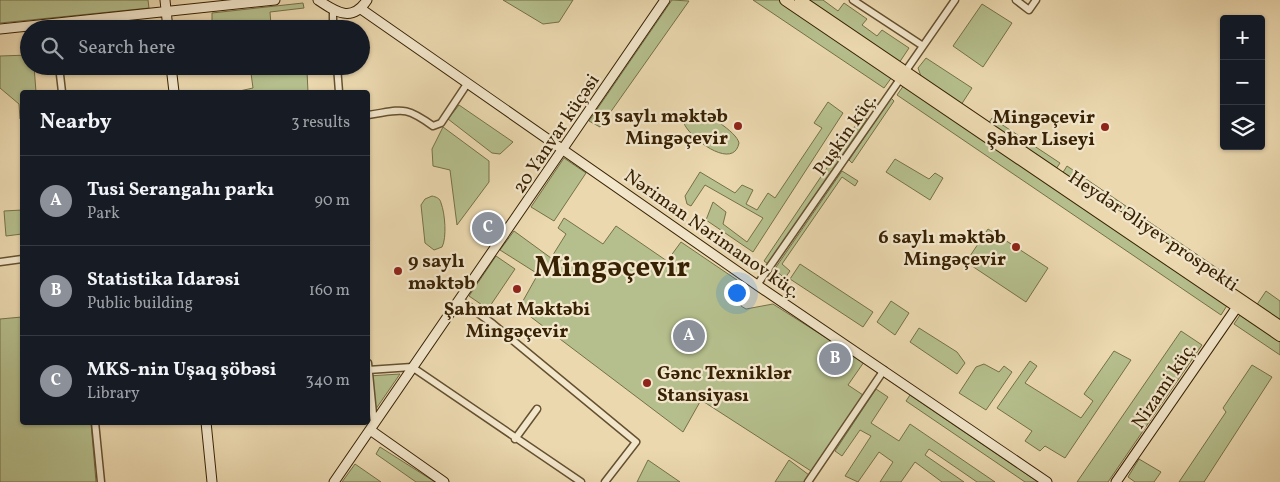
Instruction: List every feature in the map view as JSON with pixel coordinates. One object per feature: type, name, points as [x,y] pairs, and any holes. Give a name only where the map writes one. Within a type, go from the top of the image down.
[{"type":"main road","name":"Heydər Əliyev prospekti","points":[[785,0],[1280,326]]},
{"type":"main road","name":"Heydər Əliyev prospekti","points":[[800,0],[903,76]]},
{"type":"main road","name":"Heydər Əliyev prospekti","points":[[1241,300],[1280,336]]},
{"type":"street","points":[[165,0],[167,20]]},
{"type":"street","points":[[99,20],[274,0]]},
{"type":"street","points":[[318,0],[333,10],[350,14],[361,9],[367,0]]},
{"type":"street","name":"20 Yanvar küçəsi","points":[[334,482],[373,428],[412,367],[665,0]]},
{"type":"street","points":[[853,0],[923,46]]},
{"type":"street","name":"Puşkin küç.","points":[[758,285],[955,0]]},
{"type":"street","points":[[1016,0],[1029,10],[1036,0]]},
{"type":"street","name":"Nəriman Nərimanov küç.","points":[[361,9],[758,285],[1047,482]]},
{"type":"street","points":[[333,10],[333,20]]},
{"type":"street","points":[[0,29],[20,28]]},
{"type":"street","points":[[60,75],[62,90]]},
{"type":"street","points":[[172,75],[174,90]]},
{"type":"street","points":[[338,75],[339,90]]},
{"type":"street","points":[[370,115],[407,110],[436,126],[441,123],[467,84]]},
{"type":"street","points":[[0,262],[20,259]]},
{"type":"street","points":[[460,300],[493,324],[636,442],[606,482]]},
{"type":"street","name":"Nizami küç.","points":[[1116,482],[1241,300]]},
{"type":"street","points":[[370,368],[412,367],[515,439],[581,482]]},
{"type":"street","points":[[808,482],[884,370]]},
{"type":"street","points":[[370,392],[373,428],[444,482]]},
{"type":"street","points":[[515,439],[537,409]]},
{"type":"street","points":[[95,425],[100,482]]},
{"type":"street","points":[[206,425],[212,482]]},
{"type":"green space","points":[[0,0],[148,0],[149,8],[0,23]]},
{"type":"green space","points":[[503,0],[573,0],[559,22],[543,24]]},
{"type":"green space","points":[[672,0],[689,1],[600,127],[589,121]]},
{"type":"green space","points":[[753,0],[779,0],[892,77],[884,88]]},
{"type":"green space","points":[[807,0],[823,0],[838,11],[844,3],[867,19],[862,25],[877,36],[882,30],[909,48],[899,63]]},
{"type":"green space","points":[[303,3],[304,8],[270,12],[271,20],[212,20],[212,13]]},
{"type":"green space","points":[[982,4],[1012,23],[983,67],[953,46]]},
{"type":"green space","points":[[20,55],[20,75],[35,75],[36,90],[20,90],[20,119],[19,104],[0,88],[0,56]]},
{"type":"green space","points":[[926,58],[972,88],[961,105],[922,79],[918,68]]},
{"type":"green space","points":[[251,75],[307,75],[308,90],[244,90],[253,88]]},
{"type":"green space","points":[[904,85],[1228,304],[1221,315],[897,95]]},
{"type":"green space","points":[[891,98],[894,101],[852,163],[849,160]]},
{"type":"green space","points":[[828,102],[843,113],[753,252],[706,220],[713,202],[726,212],[723,224],[747,242],[763,218],[705,185],[691,206],[687,204],[685,196],[700,172],[735,193],[742,185],[753,190],[746,204],[757,210],[768,193],[775,198],[822,128],[814,123]]},
{"type":"green space","points":[[459,105],[513,142],[500,154],[492,153],[448,119]]},
{"type":"green space","points":[[693,111],[705,114],[733,133],[739,143],[735,151],[728,154],[719,153],[691,134],[683,120],[686,115]]},
{"type":"green space","points":[[862,116],[867,119],[768,264],[764,261]]},
{"type":"green space","points":[[992,118],[1060,163],[1056,169],[988,124]]},
{"type":"green space","points":[[443,127],[489,161],[489,182],[457,225],[450,170],[433,166],[432,149]]},
{"type":"green space","points":[[564,158],[586,173],[554,221],[531,207]]},
{"type":"green space","points":[[895,159],[929,179],[935,173],[943,178],[930,200],[886,172]]},
{"type":"green space","points":[[1067,166],[1233,279],[1228,286],[1062,174]]},
{"type":"green space","points":[[842,171],[858,181],[855,186],[842,177],[782,264],[790,271],[785,278],[774,270]]},
{"type":"green space","points":[[432,196],[440,201],[445,225],[444,243],[442,247],[434,250],[425,243],[421,205],[425,199]]},
{"type":"green space","points":[[20,210],[20,234],[6,236],[4,211]]},
{"type":"green space","points":[[564,218],[603,244],[616,226],[667,261],[681,242],[737,280],[741,306],[746,309],[773,304],[864,362],[848,385],[863,395],[811,471],[701,400],[683,432],[519,308],[538,274],[500,250],[514,231],[551,258],[566,234],[558,228]]},
{"type":"green space","points":[[988,229],[1048,268],[1026,302],[966,262]]},
{"type":"green space","points":[[496,256],[515,269],[488,309],[469,296]]},
{"type":"green space","points":[[800,264],[873,312],[863,327],[790,279]]},
{"type":"green space","points":[[1266,291],[1280,301],[1280,322],[1256,306]]},
{"type":"green space","points":[[891,301],[909,313],[895,335],[877,322]]},
{"type":"green space","points":[[1240,315],[1280,342],[1280,355],[1234,324]]},
{"type":"green space","points":[[20,317],[20,425],[91,425],[96,482],[0,482],[0,319]]},
{"type":"green space","points":[[919,328],[957,352],[965,363],[957,374],[910,342]]},
{"type":"green space","points":[[1181,331],[1202,345],[1108,482],[1077,482]]},
{"type":"green space","points":[[1114,351],[1131,360],[1065,458],[1045,446],[1040,451],[1025,441],[1032,431],[997,408],[1030,361],[1037,366],[1025,383],[1081,418],[1093,401],[1084,394]]},
{"type":"green space","points":[[984,364],[999,372],[1004,366],[1012,372],[986,410],[959,393],[976,367]]},
{"type":"green space","points":[[1252,365],[1272,377],[1204,482],[1179,482],[1226,412],[1223,408]]},
{"type":"green space","points":[[400,374],[371,416],[370,403],[370,376]]},
{"type":"green space","points":[[876,389],[888,397],[871,423],[899,441],[910,424],[995,482],[977,482],[929,449],[925,455],[964,482],[942,482],[915,462],[901,482],[880,482],[893,462],[879,452],[858,482],[845,476],[871,436],[860,430],[842,456],[835,451]]},
{"type":"green space","points":[[910,395],[1038,482],[1025,482],[906,401]]},
{"type":"green space","points":[[380,447],[435,482],[416,482],[376,454]]},
{"type":"green space","points":[[1139,459],[1161,472],[1154,482],[1135,482],[1128,477]]},
{"type":"green space","points":[[648,460],[680,482],[637,482]]},
{"type":"green space","points":[[789,460],[809,475],[804,482],[775,482]]},
{"type":"green space","points":[[355,464],[381,482],[342,482]]},
{"type":"place","name":"13 saylı məktəb Mingəçevir","points":[[738,126]]},
{"type":"place","name":"Mingəçevir Şəhər Liseyi","points":[[1105,127]]},
{"type":"place","name":"MKS-nin Uşaq şöbəsi","points":[[488,228]]},
{"type":"place","name":"6 saylı məktəb Mingəçevir","points":[[1016,247]]},
{"type":"place","name":"9 saylı məktəb","points":[[398,271]]},
{"type":"place","name":"Şahmat Məktəbi Mingəçevir","points":[[517,289]]},
{"type":"place","name":"Tusi Serangahı parkı","points":[[689,336]]},
{"type":"place","name":"Statistika Idarəsi","points":[[835,359]]},
{"type":"place","name":"Gənc Texniklər Stansiyası","points":[[647,383]]},
{"type":"district","name":"Mingəçevir","points":[[612,266]]}]
